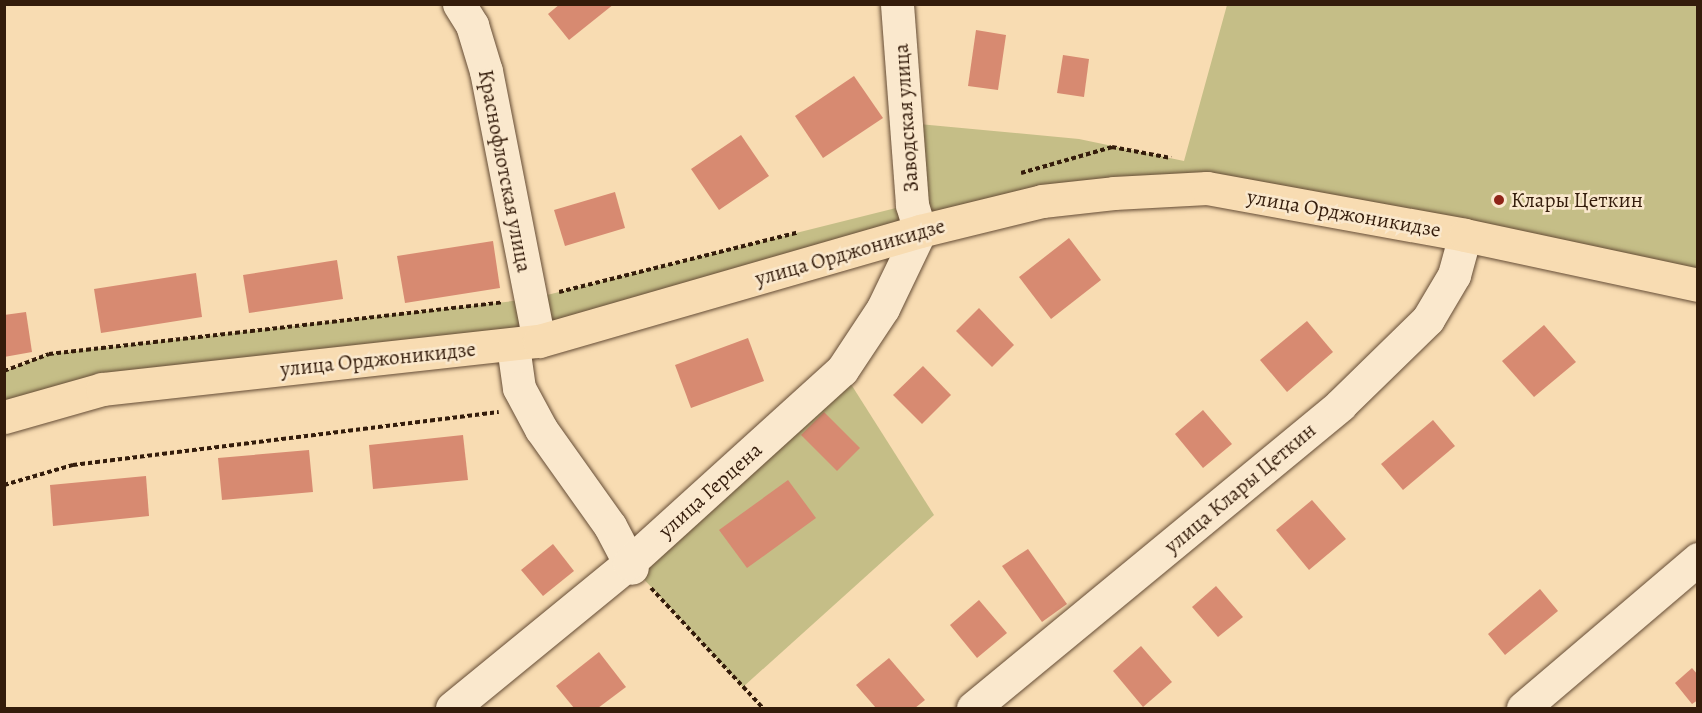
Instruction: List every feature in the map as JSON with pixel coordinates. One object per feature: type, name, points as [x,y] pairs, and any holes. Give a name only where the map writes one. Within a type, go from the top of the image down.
[{"type":"main road","name":"улица Орджоникидзе","points":[[4,417],[102,389],[526,344],[920,231],[1042,201],[1207,188],[1465,235],[1698,285]]},
{"type":"street","name":"Краснофлотская улица","points":[[459,4],[472,25],[486,71],[531,299],[519,388],[530,409],[610,526],[630,565]]},
{"type":"street","name":"Заводская улица","points":[[897,4],[912,204],[920,231]]},
{"type":"street","name":"улица Герцена","points":[[452,708],[630,565],[842,370],[883,308],[920,231]]},
{"type":"street","name":"улица Клары Цеткин","points":[[973,708],[1340,405],[1428,319],[1454,275],[1465,235]]},
{"type":"street","points":[[1523,708],[1698,559]]},
{"type":"path","points":[[1012,175],[1112,147],[1174,159]]},
{"type":"path","points":[[4,371],[49,354],[531,299],[808,230]]},
{"type":"path","points":[[4,485],[73,465],[530,409]]},
{"type":"path","points":[[630,565],[763,708]]},
{"type":"shaded area","points":[[1227,5],[1697,5],[1697,285],[1465,235],[1114,193],[539,341],[5,417],[5,371],[49,354],[531,299],[912,204],[908,123],[1079,139],[1184,161]]},
{"type":"shaded area","points":[[842,370],[934,515],[743,687],[629,563]]},
{"type":"building","points":[[560,4],[614,4],[569,40],[548,14]]},
{"type":"building","points":[[976,30],[1006,35],[998,90],[968,86]]},
{"type":"building","points":[[1063,55],[1089,59],[1084,97],[1057,93]]},
{"type":"building","points":[[854,76],[883,118],[823,158],[795,116]]},
{"type":"building","points":[[741,135],[769,176],[719,210],[691,169]]},
{"type":"building","points":[[615,192],[625,228],[565,246],[554,210]]},
{"type":"building","points":[[1069,238],[1101,280],[1051,319],[1019,277]]},
{"type":"building","points":[[493,241],[500,288],[405,303],[397,256]]},
{"type":"building","points":[[337,260],[343,299],[249,313],[243,275]]},
{"type":"building","points":[[196,273],[202,317],[101,333],[94,289]]},
{"type":"building","points":[[979,308],[1014,345],[992,367],[956,331]]},
{"type":"building","points":[[26,312],[32,352],[4,357],[4,315]]},
{"type":"building","points":[[1307,321],[1333,352],[1287,392],[1260,360]]},
{"type":"building","points":[[1544,325],[1576,362],[1534,397],[1502,361]]},
{"type":"building","points":[[748,338],[764,381],[691,408],[675,365]]},
{"type":"building","points":[[923,366],[951,395],[922,424],[893,395]]},
{"type":"building","points":[[1203,410],[1232,444],[1203,468],[1175,434]]},
{"type":"building","points":[[824,412],[860,448],[837,471],[801,435]]},
{"type":"building","points":[[1433,420],[1455,446],[1403,490],[1381,464]]},
{"type":"building","points":[[463,435],[468,480],[373,489],[369,445]]},
{"type":"building","points":[[309,450],[313,492],[222,500],[218,458]]},
{"type":"building","points":[[146,476],[149,516],[53,526],[50,485]]},
{"type":"building","points":[[788,480],[816,518],[747,568],[719,530]]},
{"type":"building","points":[[1312,500],[1346,539],[1309,570],[1276,530]]},
{"type":"building","points":[[553,544],[574,571],[543,596],[521,570]]},
{"type":"building","points":[[1028,549],[1067,604],[1042,622],[1002,566]]},
{"type":"building","points":[[1216,586],[1243,617],[1218,637],[1192,607]]},
{"type":"building","points":[[1540,589],[1558,611],[1505,655],[1488,634]]},
{"type":"building","points":[[979,600],[1007,633],[977,658],[950,625]]},
{"type":"building","points":[[1141,646],[1172,682],[1143,707],[1113,671]]},
{"type":"building","points":[[599,652],[626,687],[598,708],[574,708],[556,686]]},
{"type":"building","points":[[889,658],[925,700],[915,708],[876,708],[856,685]]},
{"type":"building","points":[[1692,668],[1698,675],[1698,700],[1692,704],[1675,683]]},
{"type":"place","name":"Клары Цеткин","points":[[1499,200]]}]
